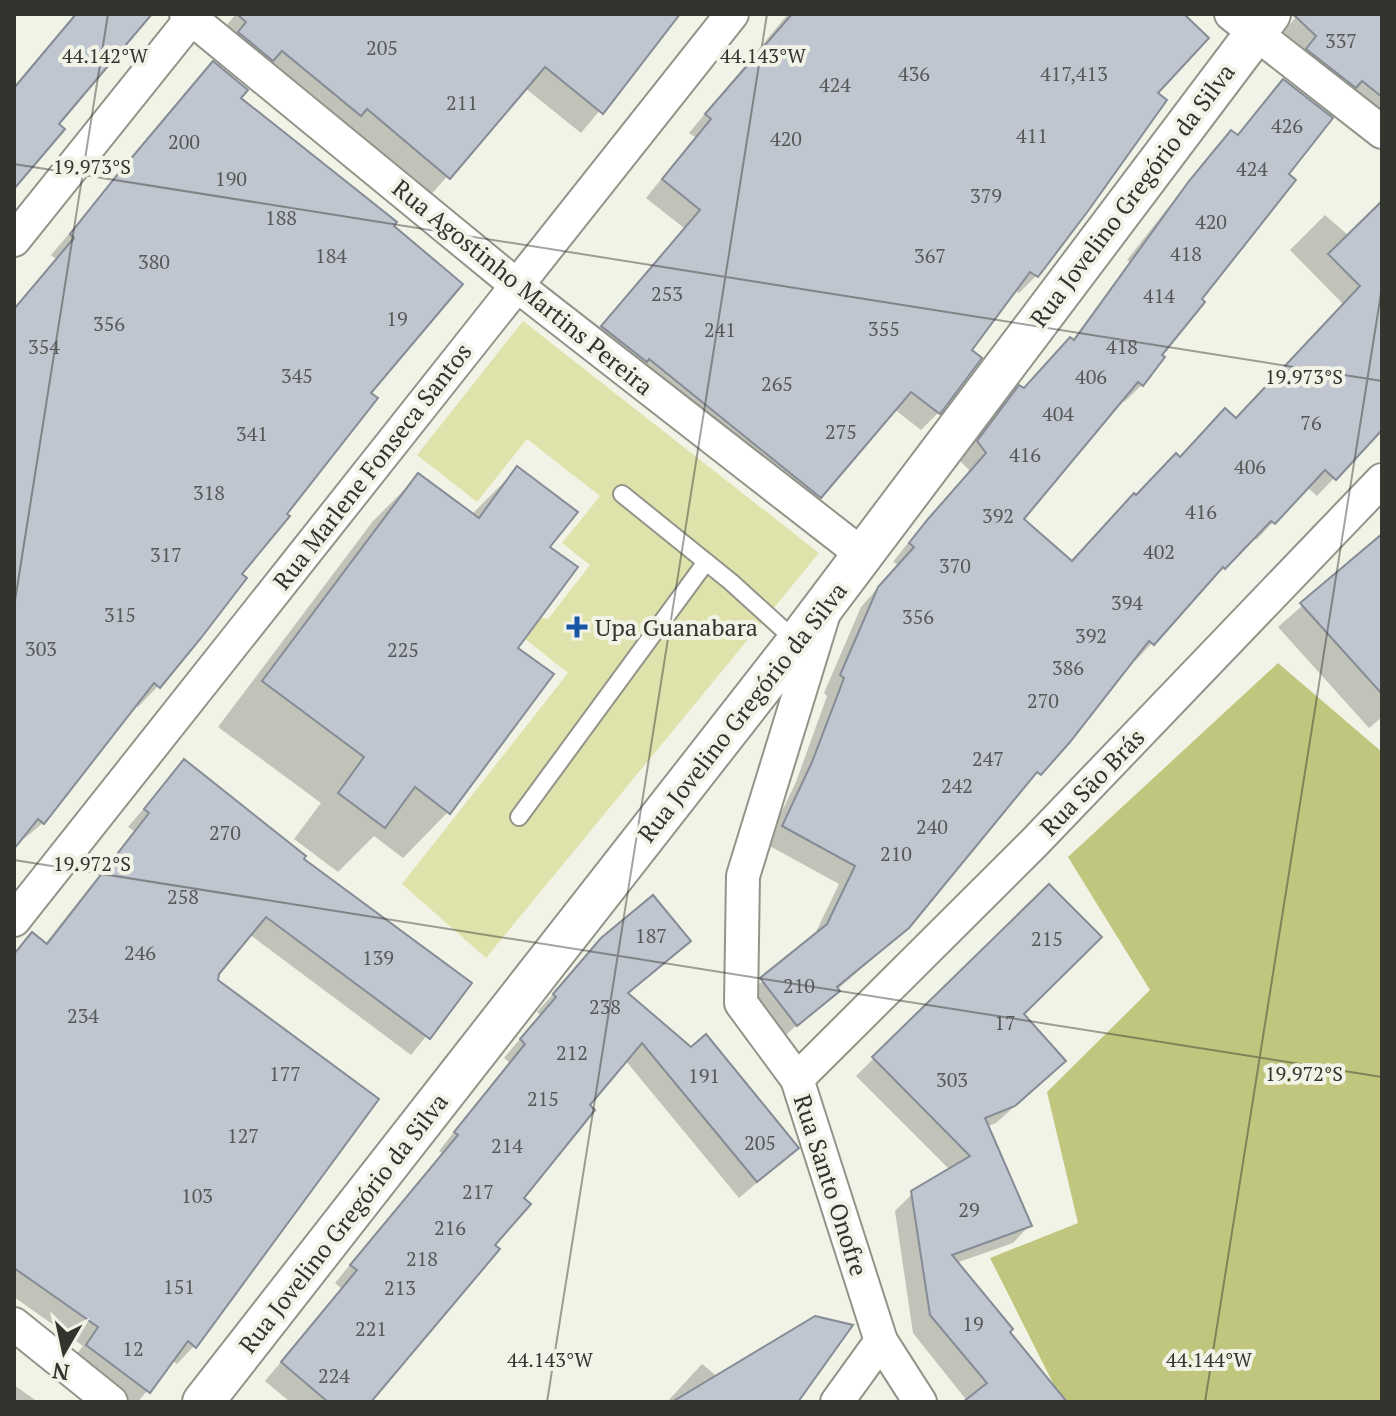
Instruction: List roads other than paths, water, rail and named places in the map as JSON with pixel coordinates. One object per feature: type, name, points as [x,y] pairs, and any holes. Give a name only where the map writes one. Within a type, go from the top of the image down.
[{"type":"street","name":"Rua Marlene Fonseca Santos","points":[[14,920],[732,14]]},
{"type":"street","name":"Rua Agostinho Martins Pereira","points":[[191,16],[515,284],[863,555]]},
{"type":"street","points":[[14,240],[191,16]]},
{"type":"street","points":[[1252,20],[1382,132]]},
{"type":"street","name":"Rua Jovelino Gregório da Silva","points":[[203,1402],[797,642],[1252,20]]},
{"type":"street","name":"Rua São Brás","points":[[797,1079],[1033,844],[1382,480]]},
{"type":"street","name":"Rua Santo Onofre","points":[[828,601],[743,876],[741,1003],[797,1079],[881,1341],[920,1402]]},
{"type":"street","points":[[14,1324],[111,1402]]},
{"type":"street","points":[[837,1402],[881,1341]]},
{"type":"lane","points":[[622,494],[797,642]]},
{"type":"lane","points":[[519,817],[706,562]]},
{"type":"place","name":"Upa Guanabara","points":[[577,627]]}]
